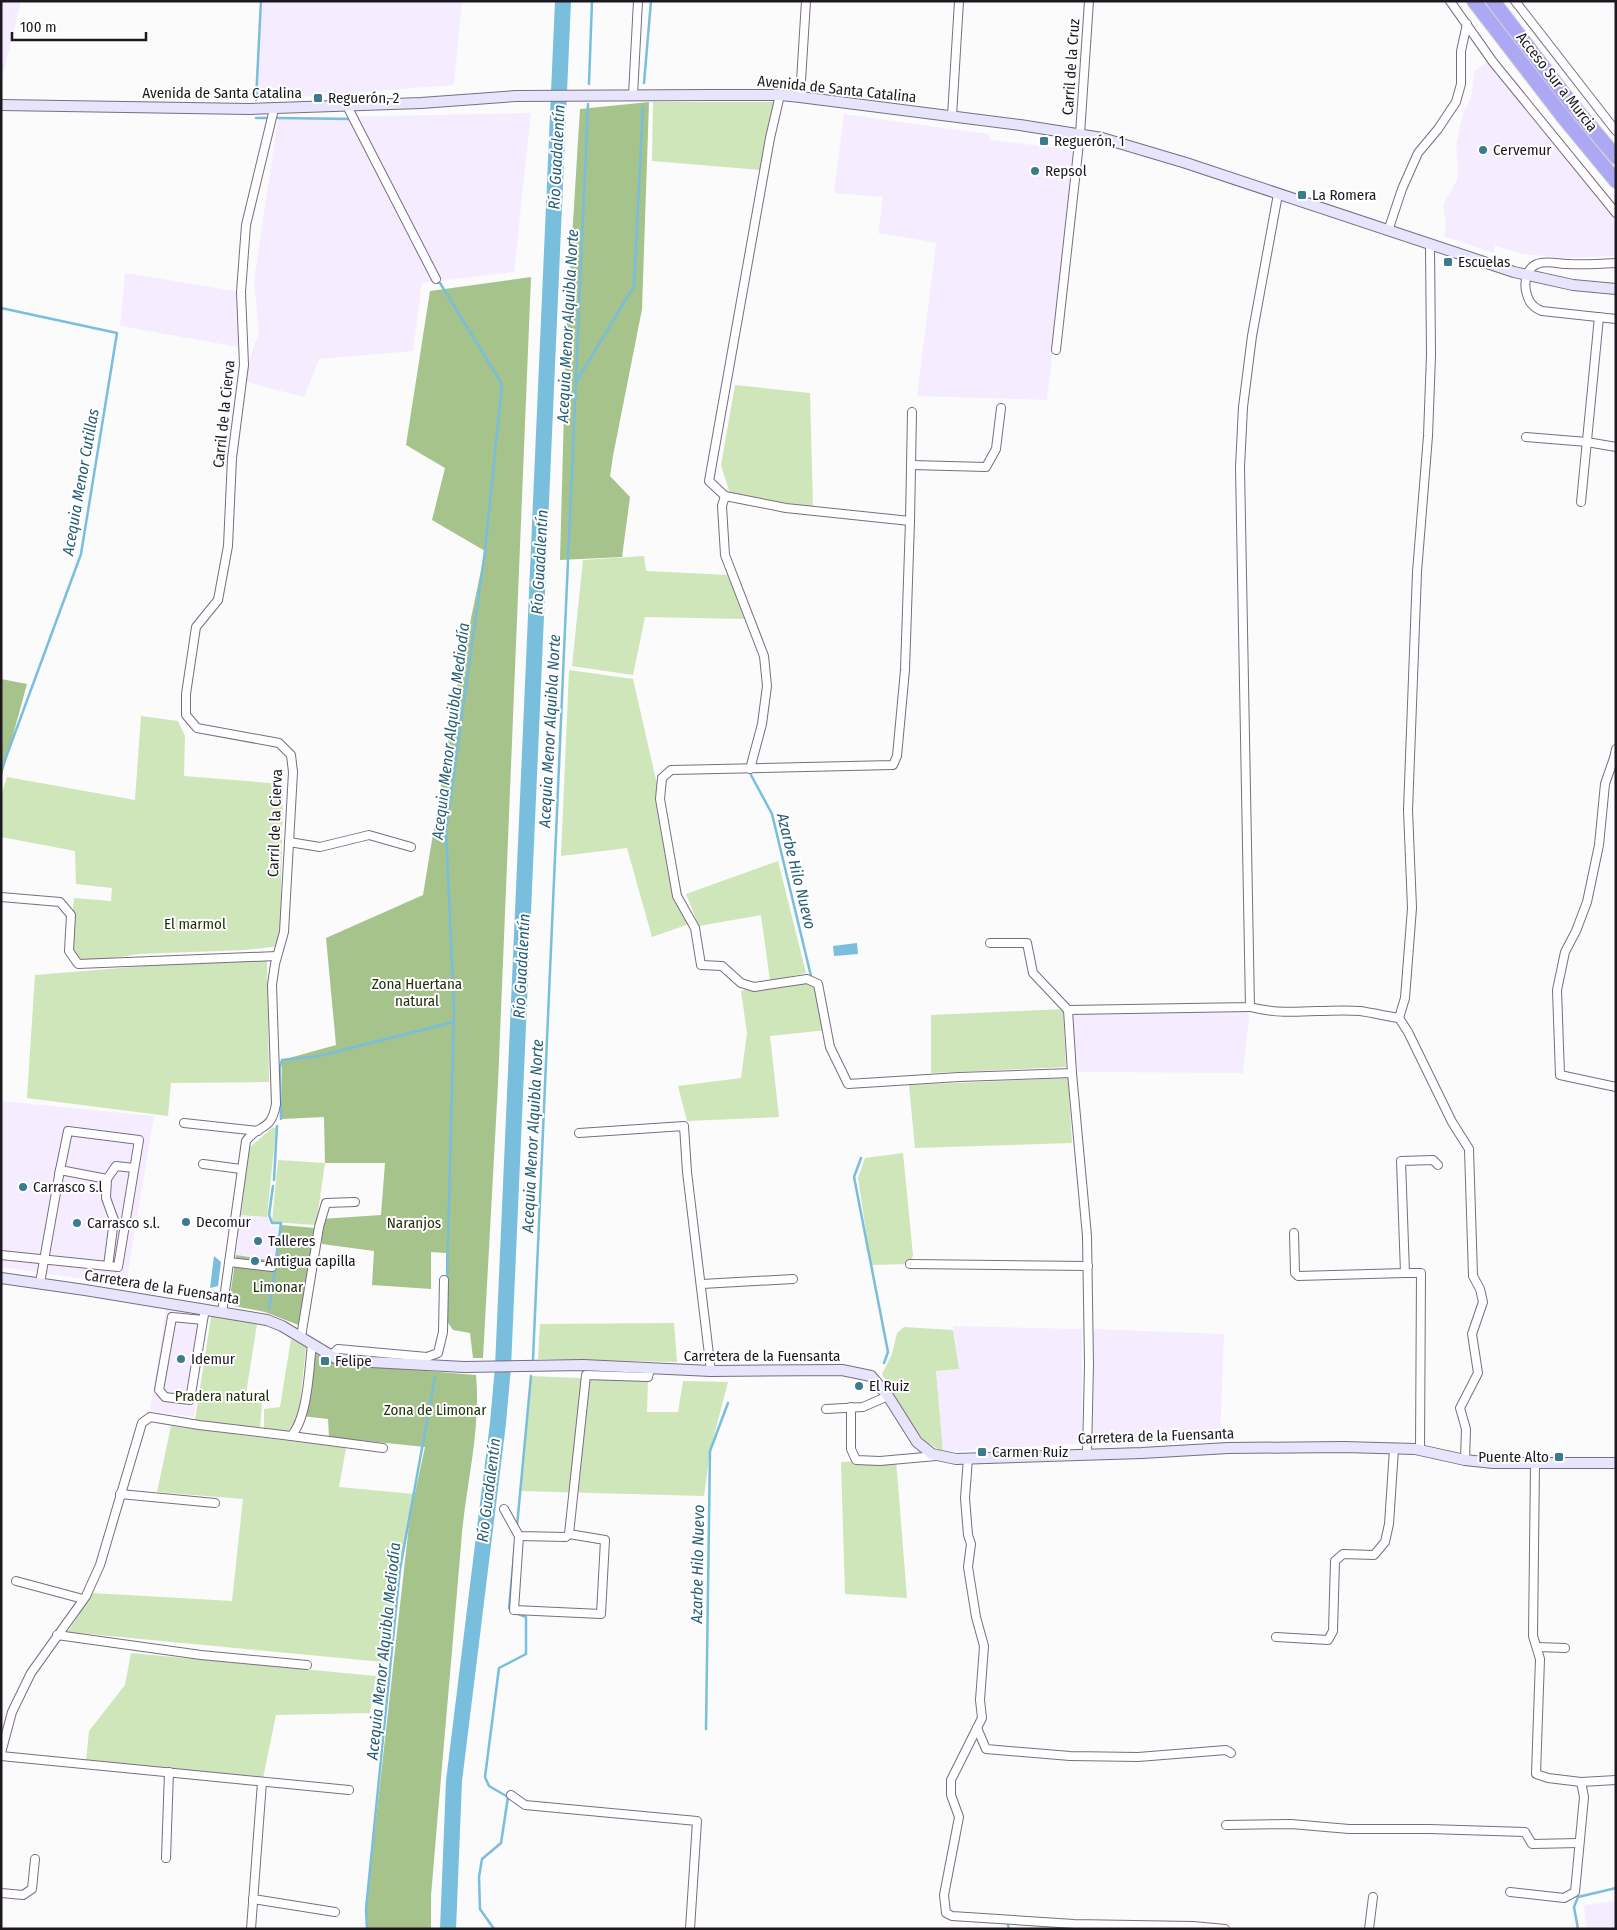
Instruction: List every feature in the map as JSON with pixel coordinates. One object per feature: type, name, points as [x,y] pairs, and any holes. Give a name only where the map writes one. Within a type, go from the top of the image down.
[{"type":"highway","name":"Acceso Sur a Murcia","points":[[1474,1],[1523,67],[1616,182]]},
{"type":"highway","name":"Acceso Sur a Murcia","points":[[1493,1],[1574,107],[1616,157]]},
{"type":"main road","name":"Avenida de Santa Catalina","points":[[1,105],[224,110],[545,96],[780,95],[800,97],[952,116],[1102,138],[1138,148],[1526,276],[1573,285],[1616,289]]},
{"type":"main road","name":"Carretera de la Fuensanta","points":[[1,1278],[204,1315],[222,1313],[267,1320],[282,1326],[338,1359],[464,1367],[582,1365],[712,1371],[842,1370],[871,1376],[888,1396],[917,1442],[932,1454],[956,1459],[1228,1448],[1344,1446],[1420,1450],[1465,1460],[1493,1463],[1616,1464]]},
{"type":"street","points":[[633,95],[638,1]]},
{"type":"street","points":[[800,97],[806,1]]},
{"type":"street","points":[[952,116],[960,1]]},
{"type":"street","name":"Carril de la Cruz","points":[[1056,350],[1080,134],[1089,1]]},
{"type":"street","points":[[1450,1],[1493,62],[1616,213]]},
{"type":"street","points":[[1515,1],[1616,131]]},
{"type":"street","points":[[1388,231],[1402,189],[1418,153],[1438,129],[1456,102],[1461,84],[1461,51],[1467,24]]},
{"type":"street","points":[[780,95],[770,138],[709,481],[725,496],[786,508],[910,521]]},
{"type":"street","points":[[347,106],[436,279]]},
{"type":"street","name":"Carril de la Cierva","points":[[222,1313],[246,1142],[251,1135],[268,1125],[274,1116],[276,1104],[272,985],[277,956],[284,932],[292,772],[291,755],[278,742],[196,728],[186,715],[187,685],[196,628],[218,600],[228,546],[232,458],[244,365],[241,292],[246,225],[274,109]]},
{"type":"street","points":[[1250,1007],[1241,459],[1243,407],[1251,345],[1278,194]]},
{"type":"street","points":[[1398,1018],[1406,998],[1412,908],[1408,810],[1417,572],[1428,436],[1430,245]]},
{"type":"street","points":[[1616,264],[1544,262],[1532,268],[1526,276],[1525,289],[1528,299],[1534,308],[1555,313],[1616,319]]},
{"type":"street","points":[[1581,502],[1599,317]]},
{"type":"street","points":[[911,465],[986,467],[996,449],[1001,408]]},
{"type":"street","points":[[912,412],[906,670],[898,756],[893,765],[671,770],[662,778],[660,798],[677,896],[695,928],[702,965],[722,966],[741,983],[754,987],[807,979],[818,984],[830,1047],[848,1084],[959,1077],[1072,1073]]},
{"type":"street","points":[[1526,438],[1587,442],[1616,447]]},
{"type":"street","points":[[725,496],[722,506],[726,555],[764,656],[767,686],[762,724],[750,769]]},
{"type":"street","points":[[1616,748],[1605,784],[1599,845],[1587,902],[1576,931],[1565,952],[1557,990],[1560,1075],[1616,1087]]},
{"type":"street","points":[[289,842],[320,847],[369,835],[411,848]]},
{"type":"street","points":[[1,897],[60,902],[70,914],[69,952],[78,964],[277,956]]},
{"type":"street","points":[[990,943],[1027,943],[1033,973],[1062,1001],[1068,1010],[1087,1236],[1089,1364],[1087,1454]]},
{"type":"street","points":[[1068,1010],[1250,1007],[1266,1011],[1301,1013],[1359,1011],[1398,1018],[1408,1032],[1452,1122],[1469,1149],[1473,1276],[1480,1289],[1483,1302],[1472,1334],[1478,1373],[1460,1408],[1466,1429],[1465,1460]]},
{"type":"street","points":[[184,1123],[258,1131]]},
{"type":"street","points":[[579,1133],[684,1126],[712,1371]]},
{"type":"street","points":[[1,1255],[44,1260],[118,1267],[139,1140],[68,1131],[44,1260]]},
{"type":"street","points":[[1405,1272],[1401,1161],[1433,1160],[1438,1165]]},
{"type":"street","points":[[203,1164],[241,1169]]},
{"type":"street","points":[[108,1266],[114,1220],[106,1198],[107,1179],[116,1166],[134,1168]]},
{"type":"street","points":[[40,1284],[60,1170],[107,1179]]},
{"type":"street","points":[[301,1337],[321,1219],[326,1203],[355,1202]]},
{"type":"street","points":[[1294,1233],[1295,1272],[1298,1276],[1420,1273],[1420,1450]]},
{"type":"street","points":[[228,1262],[272,1267]]},
{"type":"street","points":[[910,1264],[1088,1266]]},
{"type":"street","points":[[702,1284],[793,1279]]},
{"type":"street","points":[[330,1355],[338,1349],[428,1357],[438,1353],[443,1332],[444,1280]]},
{"type":"street","points":[[204,1315],[190,1400],[165,1397],[159,1390],[172,1317],[204,1315]]},
{"type":"street","points":[[291,1436],[298,1429],[303,1414],[312,1344]]},
{"type":"street","points":[[569,1534],[586,1375],[648,1376],[650,1369]]},
{"type":"street","points":[[826,1409],[863,1407],[888,1396]]},
{"type":"street","points":[[851,1408],[851,1449],[856,1460],[880,1461],[940,1456]]},
{"type":"street","points":[[349,1790],[1,1754],[12,1712],[31,1673],[84,1598],[100,1565],[142,1423],[150,1417],[383,1448]]},
{"type":"street","points":[[1276,1637],[1328,1640],[1333,1631],[1335,1561],[1342,1554],[1374,1556],[1385,1542],[1389,1524],[1394,1448]]},
{"type":"street","points":[[968,1458],[965,1498],[968,1535],[972,1544],[968,1567],[976,1617],[984,1646],[980,1700],[982,1718],[951,1780],[951,1795],[959,1817],[944,1895],[946,1913],[952,1916],[1074,1924],[1193,1926],[1225,1929]]},
{"type":"street","points":[[1535,1463],[1534,1636],[1540,1659],[1536,1774],[1548,1778],[1582,1782],[1616,1780]]},
{"type":"street","points":[[120,1494],[215,1503]]},
{"type":"street","points":[[504,1509],[519,1536],[514,1610],[601,1614],[605,1540],[569,1534],[566,1537],[519,1536]]},
{"type":"street","points":[[16,1581],[84,1598]]},
{"type":"street","points":[[57,1635],[201,1655],[307,1665]]},
{"type":"street","points":[[1536,1647],[1565,1648]]},
{"type":"street","points":[[977,1728],[986,1749],[1080,1756],[1138,1757],[1226,1750],[1231,1753]]},
{"type":"street","points":[[166,1858],[169,1772]]},
{"type":"street","points":[[251,1929],[262,1782]]},
{"type":"street","points":[[1510,1892],[1564,1898],[1575,1892],[1584,1797],[1582,1782]]},
{"type":"street","points":[[511,1795],[525,1805],[697,1821],[690,1929]]},
{"type":"street","points":[[1226,1825],[1291,1824],[1349,1829],[1525,1832],[1532,1844],[1580,1843]]},
{"type":"street","points":[[1,1893],[22,1895],[32,1889],[35,1859]]},
{"type":"street","points":[[1369,1929],[1373,1897]]},
{"type":"street","points":[[253,1899],[336,1912]]},
{"type":"shaded area","points":[[1,1],[21,1],[1,83]]},
{"type":"shaded area","points":[[263,1],[462,1],[454,85],[256,100]]},
{"type":"shaded area","points":[[1487,62],[1616,220],[1616,256],[1563,258],[1523,254],[1495,246],[1493,253],[1444,236],[1446,223],[1443,205],[1457,180],[1456,146],[1464,109],[1468,105],[1472,93],[1474,71]]},
{"type":"shaded area","points":[[531,113],[514,272],[422,283],[413,351],[319,359],[304,397],[242,381],[259,332],[254,281],[278,118]]},
{"type":"shaded area","points":[[844,114],[988,134],[991,140],[1077,150],[1047,400],[917,396],[936,243],[878,233],[883,197],[834,193]]},
{"type":"shaded area","points":[[125,273],[241,292],[244,348],[120,326]]},
{"type":"shaded area","points":[[1250,1007],[1243,1073],[1078,1072],[1068,1010]]},
{"type":"shaded area","points":[[1,1101],[154,1116],[126,1285],[1,1267]]},
{"type":"shaded area","name":"Talleres","points":[[241,1215],[267,1217],[271,1227],[278,1227],[274,1260],[236,1255]]},
{"type":"shaded area","points":[[166,1309],[208,1319],[194,1417],[150,1411]]},
{"type":"shaded area","points":[[953,1326],[1082,1329],[1082,1443],[943,1452],[936,1371],[959,1369]]},
{"type":"shaded area","points":[[1092,1329],[1224,1334],[1220,1441],[1091,1445]]},
{"type":"shaded area","points":[[1616,1901],[1616,1929],[1587,1929],[1584,1905]]},
{"type":"green space","points":[[649,102],[642,309],[610,476],[630,497],[622,557],[560,560],[566,336],[580,109]]},
{"type":"green space","points":[[653,102],[775,102],[761,170],[652,161]]},
{"type":"green space","name":"Zona Huertana natural","points":[[531,277],[498,1084],[483,1358],[473,1358],[470,1333],[453,1330],[446,1320],[446,1253],[431,1252],[431,1289],[372,1285],[374,1251],[322,1244],[321,1219],[381,1215],[385,1163],[325,1163],[324,1117],[282,1119],[282,1060],[336,1045],[326,938],[423,895],[458,681],[485,551],[432,520],[445,468],[406,445],[430,291]]},
{"type":"green space","points":[[735,385],[810,393],[813,507],[730,494],[721,465]]},
{"type":"green space","points":[[644,556],[646,571],[728,575],[745,619],[645,617],[633,675],[572,666],[583,560]]},
{"type":"green space","points":[[569,670],[633,679],[689,924],[652,937],[627,848],[561,856]]},
{"type":"green space","points":[[1,679],[27,684],[1,779]]},
{"type":"green space","name":"El marmol","points":[[141,716],[178,721],[185,736],[184,776],[283,784],[280,946],[244,950],[138,954],[78,964],[69,946],[74,898],[111,901],[112,888],[76,884],[75,851],[1,837],[1,796],[7,777],[135,800]]},
{"type":"green space","points":[[778,861],[806,973],[770,981],[761,915],[699,926],[686,894]]},
{"type":"green space","points":[[267,956],[269,1082],[171,1083],[168,1116],[27,1098],[35,975]]},
{"type":"green space","points":[[807,979],[818,984],[827,1030],[770,1036],[779,1117],[687,1121],[678,1086],[741,1078],[747,1033],[741,991],[754,987]]},
{"type":"green space","points":[[1063,1009],[1066,1067],[931,1073],[931,1015]]},
{"type":"green space","points":[[1068,1078],[1072,1143],[915,1148],[909,1085]]},
{"type":"green space","points":[[272,1128],[276,1128],[267,1217],[241,1215],[249,1148]]},
{"type":"green space","points":[[903,1153],[913,1255],[910,1264],[871,1265],[858,1178],[865,1158]]},
{"type":"green space","points":[[278,1160],[325,1163],[316,1225],[272,1222]]},
{"type":"green space","name":"Limonar","points":[[281,1225],[315,1228],[301,1326],[265,1312],[234,1306],[230,1297],[236,1255],[276,1261]]},
{"type":"green space","name":"Pradera natural","points":[[211,1317],[243,1319],[257,1324],[245,1400],[262,1403],[260,1428],[195,1420]]},
{"type":"green space","points":[[674,1323],[677,1362],[538,1359],[540,1324]]},
{"type":"green space","points":[[904,1327],[953,1330],[959,1369],[936,1371],[943,1452],[926,1442],[912,1427],[882,1374],[892,1354],[897,1333]]},
{"type":"green space","points":[[291,1339],[306,1347],[298,1420],[287,1432],[264,1428],[264,1409],[280,1407]]},
{"type":"green space","name":"Zona de Limonar","points":[[316,1354],[340,1364],[476,1375],[477,1415],[462,1533],[431,1896],[431,1929],[368,1929],[366,1909],[410,1516],[425,1447],[329,1437],[328,1419],[302,1416]]},
{"type":"green space","points":[[531,1376],[648,1381],[647,1412],[678,1412],[683,1381],[728,1382],[710,1451],[704,1496],[520,1491]]},
{"type":"green space","points":[[171,1426],[346,1448],[339,1487],[414,1494],[383,1662],[68,1632],[92,1593],[232,1601],[243,1499],[157,1492]]},
{"type":"green space","points":[[896,1459],[907,1598],[845,1594],[841,1462]]},
{"type":"green space","points":[[131,1653],[376,1676],[370,1713],[276,1715],[263,1778],[86,1761],[89,1731],[125,1685]]},
{"type":"water","points":[[857,943],[858,954],[834,956],[833,946]]},
{"type":"water","points":[[214,1256],[221,1262],[218,1286],[210,1288]]},
{"type":"waterway","name":"Acequia Menor Alquibla Mediodía","points":[[256,100],[261,1]]},
{"type":"waterway","name":"Río Guadalentín","points":[[448,1929],[454,1781],[498,1423],[503,1367],[563,1]]},
{"type":"waterway","name":"Acequia Menor Alquibla Norte","points":[[589,84],[592,1]]},
{"type":"waterway","points":[[644,83],[651,1]]},
{"type":"waterway","name":"Acequia Menor Alquibla Norte","points":[[533,1359],[588,104]]},
{"type":"waterway","points":[[576,382],[634,286],[643,107]]},
{"type":"waterway","name":"Acequia Menor Alquibla Mediodía","points":[[256,118],[268,118]]},
{"type":"waterway","name":"Acequia Menor Alquibla Mediodía","points":[[278,118],[351,119]]},
{"type":"waterway","name":"Acequia Menor Alquibla Mediodía","points":[[440,283],[502,384],[485,551],[446,830],[454,1010],[447,1280]]},
{"type":"waterway","name":"Acequia Menor Cutillas","points":[[1,308],[117,333],[81,554],[1,771]]},
{"type":"waterway","name":"Azarbe Hilo Nuevo","points":[[751,775],[772,814],[811,976]]},
{"type":"waterway","points":[[281,1119],[280,1067],[282,1060],[319,1056],[454,1022]]},
{"type":"waterway","points":[[274,1180],[277,1126]]},
{"type":"waterway","name":"Azarbe Hilo Nuevo","points":[[861,1158],[854,1177],[888,1352],[884,1363]]},
{"type":"waterway","points":[[273,1186],[269,1215],[272,1223],[281,1223],[275,1265]]},
{"type":"waterway","points":[[269,1309],[275,1269]]},
{"type":"waterway","name":"Acequia Menor Alquibla Norte","points":[[517,1526],[531,1376]]},
{"type":"waterway","name":"Acequia Menor Alquibla Mediodía","points":[[367,1929],[366,1909],[400,1569],[435,1377]]},
{"type":"waterway","name":"Azarbe Hilo Nuevo","points":[[706,1729],[710,1451],[728,1403]]},
{"type":"waterway","name":"Acequia Menor Alquibla Norte","points":[[513,1611],[509,1608],[515,1544]]},
{"type":"waterway","name":"Acequia Menor Alquibla Norte","points":[[494,1929],[480,1909],[479,1877],[482,1859],[501,1843],[508,1797],[489,1786],[485,1777],[499,1668],[526,1654],[526,1617],[518,1614]]},
{"type":"waterway","points":[[1578,1929],[1574,1907],[1578,1897],[1616,1888]]},
{"type":"waterway","points":[[1007,1921],[1009,1929]]},
{"type":"place","name":"Reguerón, 2","points":[[318,98]]},
{"type":"place","name":"Reguerón, 1","points":[[1044,141]]},
{"type":"place","name":"Cervemur","points":[[1483,150]]},
{"type":"place","name":"Repsol","points":[[1035,171]]},
{"type":"place","name":"La Romera","points":[[1302,195]]},
{"type":"place","name":"Escuelas","points":[[1448,262]]},
{"type":"place","name":"Carrasco s.l","points":[[23,1187]]},
{"type":"place","name":"Decomur","points":[[186,1222]]},
{"type":"place","name":"Carrasco s.l.","points":[[77,1223]]},
{"type":"place","name":"Talleres","points":[[258,1241]]},
{"type":"place","name":"Antigua capilla","points":[[255,1261]]},
{"type":"place","name":"Idemur","points":[[181,1359]]},
{"type":"place","name":"Felipe","points":[[325,1361]]},
{"type":"place","name":"El Ruiz","points":[[859,1386]]},
{"type":"place","name":"Carmen Ruiz","points":[[982,1452]]},
{"type":"place","name":"Puente Alto","points":[[1559,1457]]},
{"type":"park label","name":"Naranjos","points":[[414,1223]]}]
